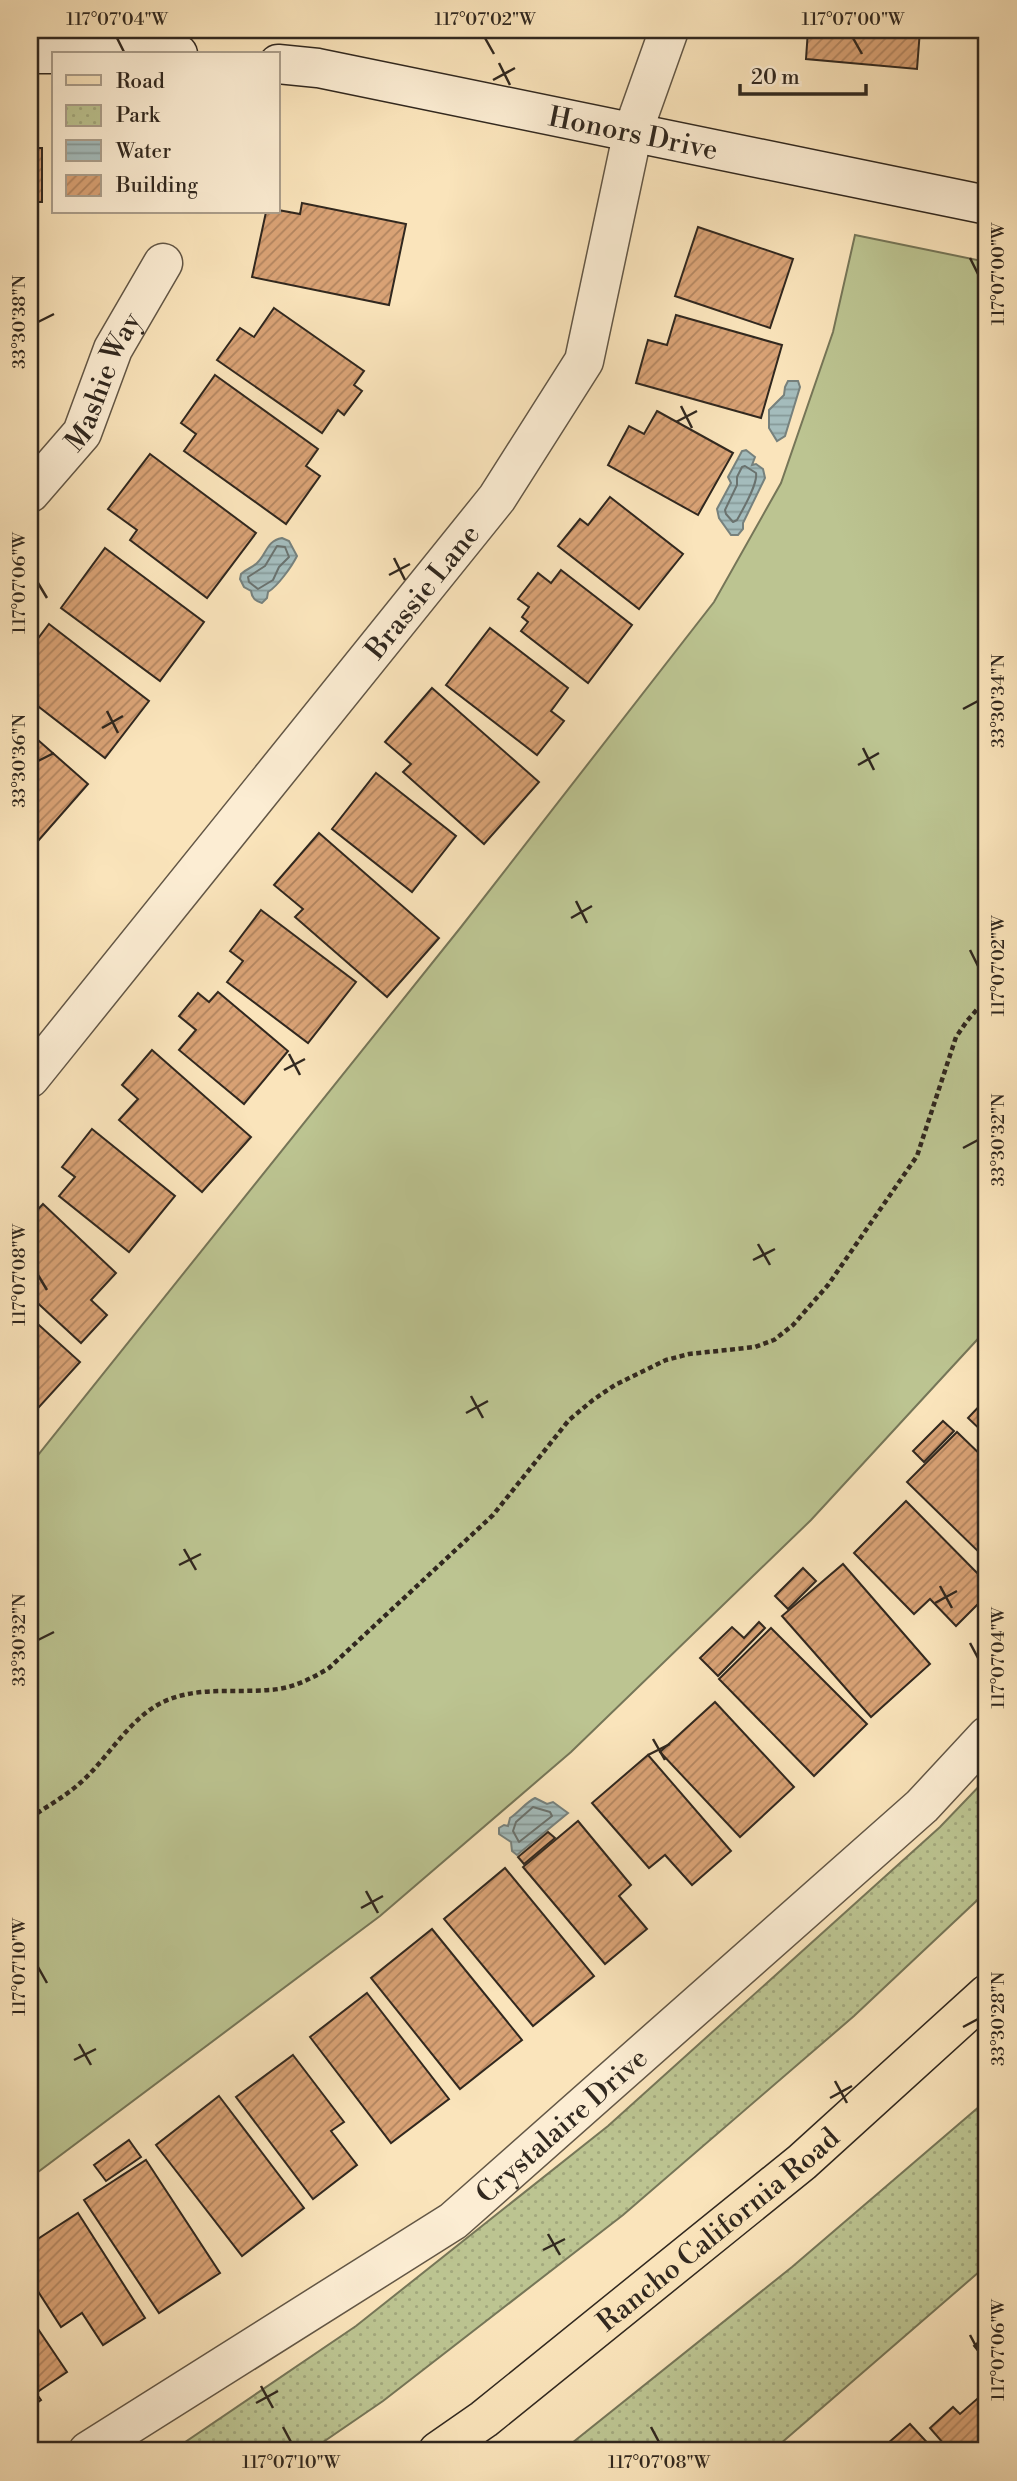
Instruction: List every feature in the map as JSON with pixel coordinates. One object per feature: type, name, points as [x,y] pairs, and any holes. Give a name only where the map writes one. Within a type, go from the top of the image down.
[{"type":"main road","name":"Rancho California Road","points":[[438,2451],[484,2419],[802,2162],[987,1994]]},
{"type":"street","name":"Brassie Lane","points":[[30,1078],[497,498],[584,360],[633,131],[669,30]]},
{"type":"street","points":[[30,54],[52,54]]},
{"type":"street","name":"Honors Drive","points":[[280,64],[318,68],[987,205]]},
{"type":"street","name":"Mashie Way","points":[[30,493],[82,433],[113,349],[163,262]]},
{"type":"street","name":"Crystalaire Drive","points":[[88,2451],[453,2221],[922,1805],[987,1736]]},
{"type":"path","points":[[30,1818],[78,1785],[143,1715],[162,1702],[182,1695],[228,1689],[269,1690],[291,1686],[312,1679],[329,1668],[493,1515],[569,1420],[615,1385],[666,1360],[689,1354],[755,1347],[775,1340],[793,1325],[828,1285],[917,1156],[956,1037],[987,998]]},
{"type":"green space","points":[[855,235],[987,262],[987,1329],[811,1520],[571,1752],[380,1916],[30,2178],[30,1465],[461,927],[714,602],[781,483],[833,332]]},
{"type":"green space","points":[[987,1778],[987,1891],[854,2016],[623,2215],[383,2401],[310,2451],[172,2451],[356,2326],[608,2126],[940,1827]]},
{"type":"green space","points":[[987,2100],[987,2265],[772,2451],[562,2451],[792,2267]]},
{"type":"water","points":[[788,381],[798,381],[800,387],[785,436],[777,441],[769,428],[769,410],[784,395]]},
{"type":"water","points":[[746,450],[755,457],[752,465],[756,464],[763,469],[765,478],[743,523],[743,529],[738,535],[731,535],[719,518],[717,509],[731,483],[728,477],[742,451]]},
{"type":"water","points":[[282,538],[289,541],[297,556],[262,603],[254,599],[251,591],[244,587],[241,574],[257,563],[273,542]]},
{"type":"water","points":[[535,1798],[547,1804],[553,1802],[568,1813],[517,1855],[512,1851],[511,1842],[499,1834],[499,1828],[508,1826],[510,1818]]},
{"type":"building","points":[[808,30],[920,30],[917,69],[806,59]]},
{"type":"building","points":[[30,148],[42,148],[42,202],[30,202]]},
{"type":"building","points":[[302,203],[406,224],[389,305],[252,277],[266,214],[280,214],[280,210],[300,214]]},
{"type":"building","points":[[698,227],[793,259],[770,328],[675,296]]},
{"type":"building","points":[[274,308],[364,371],[354,385],[362,391],[344,415],[338,410],[322,433],[217,360],[240,328],[254,337]]},
{"type":"building","points":[[676,315],[782,345],[761,418],[636,383],[648,340],[667,345]]},
{"type":"building","points":[[215,375],[318,449],[306,466],[320,476],[286,524],[184,451],[196,434],[181,423]]},
{"type":"building","points":[[657,411],[733,453],[698,515],[608,465],[629,426],[644,434]]},
{"type":"building","points":[[150,454],[256,533],[207,598],[130,540],[137,530],[108,509]]},
{"type":"building","points":[[610,497],[683,554],[639,609],[558,546],[580,519],[588,525]]},
{"type":"building","points":[[105,548],[204,622],[160,681],[61,608]]},
{"type":"building","points":[[561,570],[632,625],[588,683],[521,631],[528,622],[522,617],[529,607],[518,599],[538,573],[551,583]]},
{"type":"building","points":[[49,624],[149,701],[105,758],[30,700],[30,649]]},
{"type":"building","points":[[490,628],[568,688],[551,711],[564,721],[537,755],[446,685]]},
{"type":"building","points":[[432,688],[539,782],[484,844],[403,772],[411,764],[385,742]]},
{"type":"building","points":[[30,733],[88,784],[38,841],[30,834]]},
{"type":"building","points":[[376,773],[456,836],[412,892],[332,829]]},
{"type":"building","points":[[319,833],[439,938],[387,997],[295,917],[303,909],[274,885]]},
{"type":"building","points":[[261,910],[356,982],[308,1043],[227,982],[243,961],[230,951]]},
{"type":"building","points":[[218,992],[288,1051],[244,1104],[179,1050],[196,1030],[179,1016],[198,993],[209,1002]]},
{"type":"building","points":[[152,1050],[251,1137],[202,1192],[119,1120],[138,1099],[122,1085]]},
{"type":"building","points":[[92,1129],[175,1196],[129,1252],[59,1196],[75,1177],[62,1167]]},
{"type":"building","points":[[43,1204],[116,1273],[91,1300],[107,1315],[81,1343],[30,1296],[30,1218]]},
{"type":"building","points":[[30,1317],[80,1362],[30,1417]]},
{"type":"building","points":[[987,1398],[987,1436],[968,1418]]},
{"type":"building","points":[[943,1421],[954,1431],[924,1462],[913,1451]]},
{"type":"building","points":[[957,1432],[987,1461],[987,1560],[907,1482]]},
{"type":"building","points":[[906,1501],[987,1583],[987,1595],[956,1626],[930,1599],[914,1614],[854,1553]]},
{"type":"building","points":[[843,1564],[930,1664],[871,1717],[782,1616]]},
{"type":"building","points":[[803,1568],[816,1581],[788,1609],[775,1596]]},
{"type":"building","points":[[759,1622],[765,1628],[718,1676],[700,1658],[732,1627],[744,1638]]},
{"type":"building","points":[[771,1628],[867,1724],[814,1776],[719,1679]]},
{"type":"building","points":[[715,1702],[794,1787],[740,1837],[660,1752]]},
{"type":"building","points":[[648,1755],[731,1851],[692,1885],[665,1855],[649,1868],[592,1803]]},
{"type":"building","points":[[578,1821],[631,1885],[619,1896],[647,1929],[605,1964],[523,1867]]},
{"type":"building","points":[[548,1832],[555,1838],[524,1864],[518,1857]]},
{"type":"building","points":[[505,1868],[594,1976],[533,2026],[444,1919]]},
{"type":"building","points":[[432,1929],[522,2040],[460,2089],[371,1978]]},
{"type":"building","points":[[367,1993],[449,2099],[391,2143],[310,2037]]},
{"type":"building","points":[[293,2055],[344,2122],[331,2131],[357,2165],[313,2199],[236,2097]]},
{"type":"building","points":[[219,2096],[304,2208],[242,2256],[156,2145]]},
{"type":"building","points":[[129,2140],[141,2157],[106,2181],[94,2165]]},
{"type":"building","points":[[146,2160],[220,2273],[159,2313],[84,2200]]},
{"type":"building","points":[[78,2213],[145,2318],[103,2345],[82,2313],[61,2327],[30,2279],[30,2244]]},
{"type":"building","points":[[30,2317],[67,2372],[36,2393],[41,2400],[30,2408]]},
{"type":"building","points":[[987,2335],[987,2362],[974,2346]]},
{"type":"building","points":[[985,2392],[987,2451],[950,2451],[930,2428],[953,2407],[960,2414]]},
{"type":"building","points":[[910,2424],[935,2451],[879,2451]]}]
